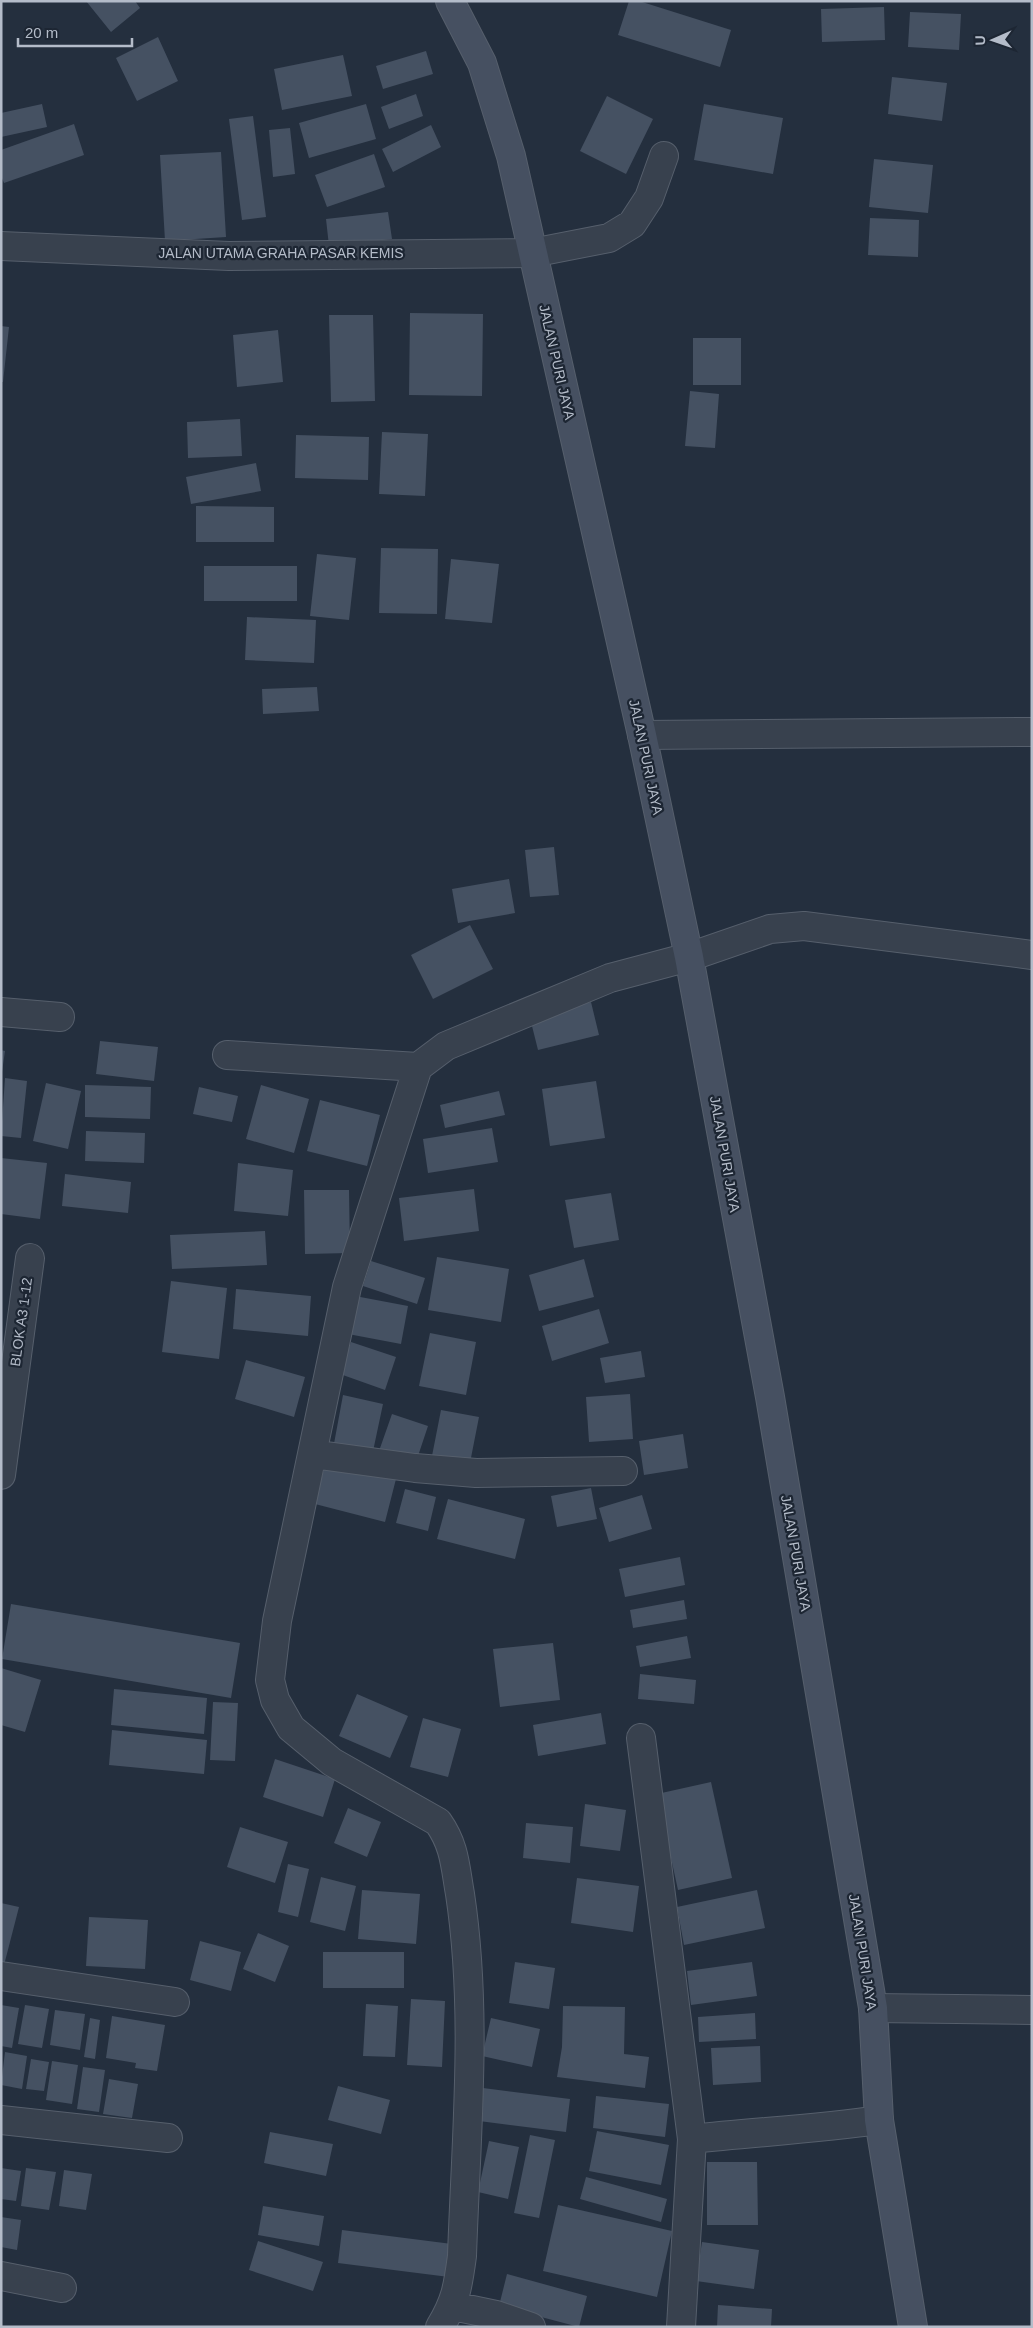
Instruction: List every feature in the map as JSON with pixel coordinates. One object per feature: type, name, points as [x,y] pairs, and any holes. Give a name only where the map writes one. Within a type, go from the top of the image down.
[{"type":"street","name":"JALAN PURI JAYA","points":[[450,1],[485,72],[511,156],[642,735],[689,957],[772,1407],[873,2008],[879,2120],[913,2327]]},
{"type":"street","name":"JALAN UTAMA GRAHA PASAR KEMIS","points":[[1,246],[229,256],[532,253],[608,238],[632,224],[649,198],[664,156]]},
{"type":"street","points":[[642,735],[1032,732]]},
{"type":"street","points":[[531,2327],[496,2315],[446,2316],[459,2282],[462,2256],[469,2028],[466,1936],[449,1838],[438,1822],[332,1762],[291,1728],[274,1700],[270,1680],[277,1621],[347,1287],[418,1067],[446,1046],[610,978],[689,957],[770,929],[804,926],[1032,955]]},
{"type":"street","points":[[1,1012],[60,1017]]},
{"type":"street","points":[[227,1055],[418,1067]]},
{"type":"street","name":"BLOK A3 1-12","points":[[1,1475],[30,1258]]},
{"type":"street","points":[[312,1454],[415,1468],[476,1472],[623,1471]]},
{"type":"street","points":[[641,1738],[692,2139],[682,2327]]},
{"type":"street","points":[[1,1976],[174,2002]]},
{"type":"street","points":[[873,2008],[1032,2010]]},
{"type":"street","points":[[1,2120],[168,2138]]},
{"type":"street","points":[[692,2139],[836,2126],[879,2120]]},
{"type":"street","points":[[1,2276],[62,2288]]},
{"type":"building","points":[[86,1],[135,1],[140,8],[111,32]]},
{"type":"building","points":[[629,1],[639,1],[731,30],[720,67],[618,35]]},
{"type":"building","points":[[884,7],[885,40],[822,42],[821,9]]},
{"type":"building","points":[[910,12],[961,14],[959,50],[908,47]]},
{"type":"building","points":[[158,37],[178,81],[137,101],[116,58]]},
{"type":"building","points":[[426,51],[433,74],[383,89],[376,66]]},
{"type":"building","points":[[343,55],[352,96],[282,110],[274,69]]},
{"type":"building","points":[[892,77],[947,83],[942,121],[888,114]]},
{"type":"building","points":[[416,94],[423,116],[389,129],[381,107]]},
{"type":"building","points":[[607,96],[653,119],[626,174],[580,151]]},
{"type":"building","points":[[42,104],[47,127],[1,137],[1,113]]},
{"type":"building","points":[[366,104],[376,139],[309,158],[299,123]]},
{"type":"building","points":[[704,104],[783,118],[773,174],[694,160]]},
{"type":"building","points":[[253,116],[266,217],[242,220],[229,119]]},
{"type":"building","points":[[74,124],[84,155],[4,183],[1,176],[1,150]]},
{"type":"building","points":[[431,125],[441,147],[393,172],[382,149]]},
{"type":"building","points":[[290,128],[295,174],[273,177],[269,130]]},
{"type":"building","points":[[221,152],[226,237],[165,241],[160,155]]},
{"type":"building","points":[[374,154],[385,187],[327,207],[315,175]]},
{"type":"building","points":[[874,159],[933,165],[928,213],[869,207]]},
{"type":"building","points":[[388,212],[392,239],[329,246],[326,219]]},
{"type":"building","points":[[870,218],[919,220],[918,257],[868,255]]},
{"type":"building","points":[[410,313],[483,314],[482,396],[409,395]]},
{"type":"building","points":[[329,315],[373,315],[375,401],[331,402]]},
{"type":"building","points":[[1,326],[9,327],[3,382],[1,382]]},
{"type":"building","points":[[278,330],[283,382],[237,387],[233,335]]},
{"type":"building","points":[[693,338],[741,338],[741,385],[693,385]]},
{"type":"building","points":[[690,391],[719,394],[715,448],[685,446]]},
{"type":"building","points":[[240,419],[242,456],[188,458],[187,422]]},
{"type":"building","points":[[382,432],[428,434],[425,496],[379,494]]},
{"type":"building","points":[[296,435],[369,437],[368,480],[295,478]]},
{"type":"building","points":[[256,463],[261,491],[191,504],[186,477]]},
{"type":"building","points":[[196,506],[274,507],[274,542],[196,542]]},
{"type":"building","points":[[381,548],[438,549],[437,614],[379,613]]},
{"type":"building","points":[[317,554],[356,558],[349,620],[310,616]]},
{"type":"building","points":[[451,559],[499,564],[492,623],[445,619]]},
{"type":"building","points":[[204,566],[297,566],[297,601],[204,601]]},
{"type":"building","points":[[247,617],[316,620],[314,663],[245,660]]},
{"type":"building","points":[[317,687],[319,711],[263,714],[262,689]]},
{"type":"building","points":[[554,847],[559,895],[530,897],[525,850]]},
{"type":"building","points":[[509,879],[515,913],[458,923],[452,889]]},
{"type":"building","points":[[470,925],[493,969],[433,999],[411,955]]},
{"type":"building","points":[[591,1002],[599,1035],[538,1050],[530,1018]]},
{"type":"building","points":[[100,1041],[158,1047],[154,1081],[96,1074]]},
{"type":"building","points":[[1,1050],[5,1051],[2,1072],[1,1072]]},
{"type":"building","points":[[5,1078],[27,1081],[21,1138],[1,1136]]},
{"type":"building","points":[[596,1081],[605,1138],[550,1146],[542,1089]]},
{"type":"building","points":[[46,1083],[81,1091],[68,1149],[33,1141]]},
{"type":"building","points":[[85,1085],[151,1087],[150,1119],[85,1117]]},
{"type":"building","points":[[261,1085],[309,1099],[294,1153],[246,1139]]},
{"type":"building","points":[[199,1087],[238,1096],[232,1122],[193,1114]]},
{"type":"building","points":[[499,1091],[505,1115],[445,1128],[440,1105]]},
{"type":"building","points":[[320,1100],[380,1115],[367,1166],[307,1151]]},
{"type":"building","points":[[492,1128],[498,1162],[428,1173],[423,1139]]},
{"type":"building","points":[[86,1131],[145,1133],[144,1163],[85,1161]]},
{"type":"building","points":[[1,1158],[47,1163],[40,1219],[1,1214]]},
{"type":"building","points":[[238,1163],[293,1170],[288,1216],[234,1211]]},
{"type":"building","points":[[65,1174],[131,1182],[128,1213],[62,1206]]},
{"type":"building","points":[[474,1189],[479,1231],[404,1241],[399,1198]]},
{"type":"building","points":[[304,1190],[349,1190],[350,1253],[305,1254]]},
{"type":"building","points":[[611,1193],[619,1240],[574,1248],[565,1200]]},
{"type":"building","points":[[265,1231],[267,1265],[172,1269],[170,1235]]},
{"type":"building","points":[[437,1257],[509,1269],[501,1322],[428,1310]]},
{"type":"building","points":[[584,1259],[594,1297],[539,1311],[529,1275]]},
{"type":"building","points":[[371,1261],[425,1278],[417,1304],[363,1286]]},
{"type":"building","points":[[171,1281],[227,1288],[219,1359],[162,1352]]},
{"type":"building","points":[[236,1289],[311,1296],[308,1336],[233,1329]]},
{"type":"building","points":[[355,1296],[408,1306],[401,1344],[348,1334]]},
{"type":"building","points":[[599,1309],[609,1343],[552,1361],[542,1326]]},
{"type":"building","points":[[430,1333],[476,1342],[466,1395],[419,1386]]},
{"type":"building","points":[[351,1342],[396,1357],[385,1390],[340,1374]]},
{"type":"building","points":[[641,1351],[645,1377],[605,1383],[600,1358]]},
{"type":"building","points":[[246,1360],[305,1377],[294,1417],[235,1399]]},
{"type":"building","points":[[630,1394],[633,1439],[589,1442],[586,1397]]},
{"type":"building","points":[[343,1395],[383,1404],[372,1456],[333,1449]]},
{"type":"building","points":[[441,1410],[479,1417],[469,1468],[431,1461]]},
{"type":"building","points":[[392,1414],[428,1426],[415,1465],[379,1451]]},
{"type":"building","points":[[683,1434],[688,1468],[644,1475],[639,1441]]},
{"type":"building","points":[[326,1461],[396,1479],[385,1522],[315,1504]]},
{"type":"building","points":[[591,1488],[597,1519],[557,1527],[551,1496]]},
{"type":"building","points":[[405,1489],[436,1497],[428,1531],[396,1523]]},
{"type":"building","points":[[642,1495],[652,1529],[609,1542],[599,1508]]},
{"type":"building","points":[[448,1499],[525,1519],[515,1559],[437,1539]]},
{"type":"building","points":[[680,1557],[685,1585],[625,1597],[619,1569]]},
{"type":"building","points":[[684,1600],[687,1619],[633,1628],[630,1610]]},
{"type":"building","points":[[11,1604],[240,1643],[231,1698],[2,1659]]},
{"type":"building","points":[[687,1636],[691,1658],[640,1667],[636,1646]]},
{"type":"building","points":[[553,1643],[560,1700],[500,1707],[493,1649]]},
{"type":"building","points":[[1,1668],[41,1680],[25,1732],[1,1725]]},
{"type":"building","points":[[640,1674],[696,1680],[694,1704],[638,1699]]},
{"type":"building","points":[[114,1689],[207,1698],[204,1734],[111,1725]]},
{"type":"building","points":[[357,1694],[408,1716],[390,1758],[339,1736]]},
{"type":"building","points":[[213,1702],[238,1703],[235,1761],[210,1760]]},
{"type":"building","points":[[601,1713],[606,1744],[538,1756],[533,1725]]},
{"type":"building","points":[[423,1718],[461,1729],[448,1777],[410,1767]]},
{"type":"building","points":[[112,1730],[207,1740],[204,1774],[109,1765]]},
{"type":"building","points":[[275,1759],[335,1779],[323,1817],[263,1797]]},
{"type":"building","points":[[711,1782],[732,1878],[678,1890],[657,1794]]},
{"type":"building","points":[[585,1804],[626,1810],[620,1851],[580,1846]]},
{"type":"building","points":[[348,1808],[381,1822],[367,1857],[334,1843]]},
{"type":"building","points":[[526,1823],[573,1827],[570,1863],[523,1858]]},
{"type":"building","points":[[240,1827],[288,1842],[275,1883],[227,1867]]},
{"type":"building","points":[[288,1864],[309,1869],[298,1917],[278,1912]]},
{"type":"building","points":[[321,1877],[356,1886],[345,1931],[310,1922]]},
{"type":"building","points":[[577,1878],[639,1886],[633,1932],[571,1923]]},
{"type":"building","points":[[362,1890],[420,1894],[416,1944],[358,1939]]},
{"type":"building","points":[[757,1890],[765,1928],[684,1945],[677,1907]]},
{"type":"building","points":[[1,1903],[19,1907],[3,1969],[1,1969]]},
{"type":"building","points":[[89,1917],[148,1920],[145,1969],[86,1966]]},
{"type":"building","points":[[258,1933],[289,1946],[275,1982],[243,1969]]},
{"type":"building","points":[[200,1941],[241,1952],[231,1991],[190,1980]]},
{"type":"building","points":[[323,1952],[404,1952],[404,1988],[323,1988]]},
{"type":"building","points":[[515,1962],[555,1968],[549,2009],[509,2003]]},
{"type":"building","points":[[752,1962],[757,1996],[691,2005],[687,1971]]},
{"type":"building","points":[[411,1999],[445,2001],[442,2067],[407,2065]]},
{"type":"building","points":[[366,2004],[398,2006],[395,2057],[363,2056]]},
{"type":"building","points":[[1,2005],[19,2008],[12,2048],[1,2046]]},
{"type":"building","points":[[25,2005],[49,2009],[42,2048],[18,2044]]},
{"type":"building","points":[[563,2006],[625,2007],[624,2054],[649,2057],[645,2088],[557,2077],[562,2047]]},
{"type":"building","points":[[55,2010],[85,2014],[80,2050],[50,2045]]},
{"type":"building","points":[[755,2013],[756,2039],[699,2042],[698,2017]]},
{"type":"building","points":[[112,2016],[165,2025],[157,2071],[135,2068],[136,2063],[106,2058]]},
{"type":"building","points":[[90,2018],[100,2020],[95,2059],[84,2057]]},
{"type":"building","points":[[491,2018],[540,2029],[532,2067],[482,2056]]},
{"type":"building","points":[[760,2046],[761,2082],[713,2085],[711,2048]]},
{"type":"building","points":[[5,2052],[27,2056],[22,2089],[1,2085]]},
{"type":"building","points":[[31,2059],[49,2062],[44,2091],[26,2089]]},
{"type":"building","points":[[52,2061],[78,2065],[72,2104],[46,2100]]},
{"type":"building","points":[[83,2067],[105,2070],[99,2112],[77,2109]]},
{"type":"building","points":[[109,2079],[138,2084],[132,2118],[103,2114]]},
{"type":"building","points":[[338,2086],[390,2100],[381,2134],[328,2120]]},
{"type":"building","points":[[483,2088],[570,2099],[566,2132],[479,2121]]},
{"type":"building","points":[[596,2096],[669,2104],[665,2137],[593,2128]]},
{"type":"building","points":[[597,2131],[669,2145],[661,2185],[589,2171]]},
{"type":"building","points":[[270,2132],[333,2144],[326,2176],[264,2163]]},
{"type":"building","points":[[530,2135],[555,2140],[539,2218],[514,2213]]},
{"type":"building","points":[[489,2141],[519,2147],[508,2199],[478,2192]]},
{"type":"building","points":[[707,2162],[757,2162],[758,2225],[707,2225]]},
{"type":"building","points":[[1,2168],[21,2171],[16,2201],[1,2199]]},
{"type":"building","points":[[26,2168],[56,2172],[49,2210],[21,2206]]},
{"type":"building","points":[[64,2170],[92,2174],[86,2210],[59,2206]]},
{"type":"building","points":[[586,2177],[667,2199],[661,2222],[580,2199]]},
{"type":"building","points":[[558,2205],[672,2231],[657,2297],[543,2271]]},
{"type":"building","points":[[263,2206],[324,2216],[319,2246],[258,2235]]},
{"type":"building","points":[[1,2217],[21,2220],[17,2250],[1,2247]]},
{"type":"building","points":[[342,2230],[452,2244],[449,2277],[338,2263]]},
{"type":"building","points":[[258,2241],[323,2262],[313,2291],[249,2270]]},
{"type":"building","points":[[702,2242],[759,2250],[754,2289],[696,2281]]},
{"type":"building","points":[[507,2274],[587,2296],[579,2327],[499,2306]]},
{"type":"building","points":[[718,2305],[772,2309],[771,2327],[717,2327]]}]
